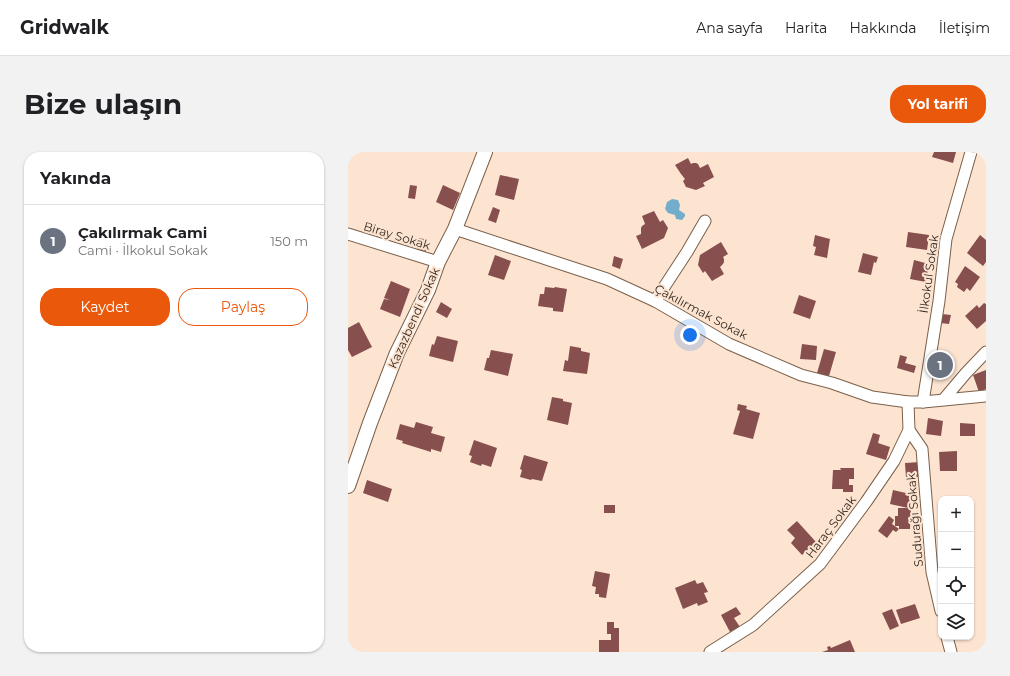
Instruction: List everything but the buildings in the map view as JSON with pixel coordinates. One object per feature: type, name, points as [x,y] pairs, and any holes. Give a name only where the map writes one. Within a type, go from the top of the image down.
[{"type":"street","name":"Kazazbendi Sokak","points":[[348,486],[397,353],[428,290],[438,262],[455,229],[485,152]]},
{"type":"street","name":"İlkokul Sokak","points":[[923,402],[939,300],[946,239],[970,152]]},
{"type":"street","points":[[655,301],[687,252],[705,220]]},
{"type":"street","name":"Çakılırmak Sokak","points":[[455,229],[607,279],[655,301],[729,344],[802,375],[832,383],[872,397],[908,402],[986,396]]},
{"type":"street","name":"Biray Sokak","points":[[348,234],[438,262]]},
{"type":"street","points":[[944,399],[986,352]]},
{"type":"street","name":"Haraç Sokak","points":[[713,651],[754,626],[820,564],[894,461],[909,430],[908,402]]},
{"type":"street","name":"Sudurağı Sokak","points":[[909,430],[922,449],[932,572],[939,604]]},
{"type":"street","points":[[948,640],[951,652]]},
{"type":"water","points":[[672,199],[678,200],[680,205],[679,210],[685,214],[682,220],[676,219],[675,215],[668,213],[665,209],[667,202]]},
{"type":"place","name":"Çakılırmak Cami","points":[[940,365]]}]
